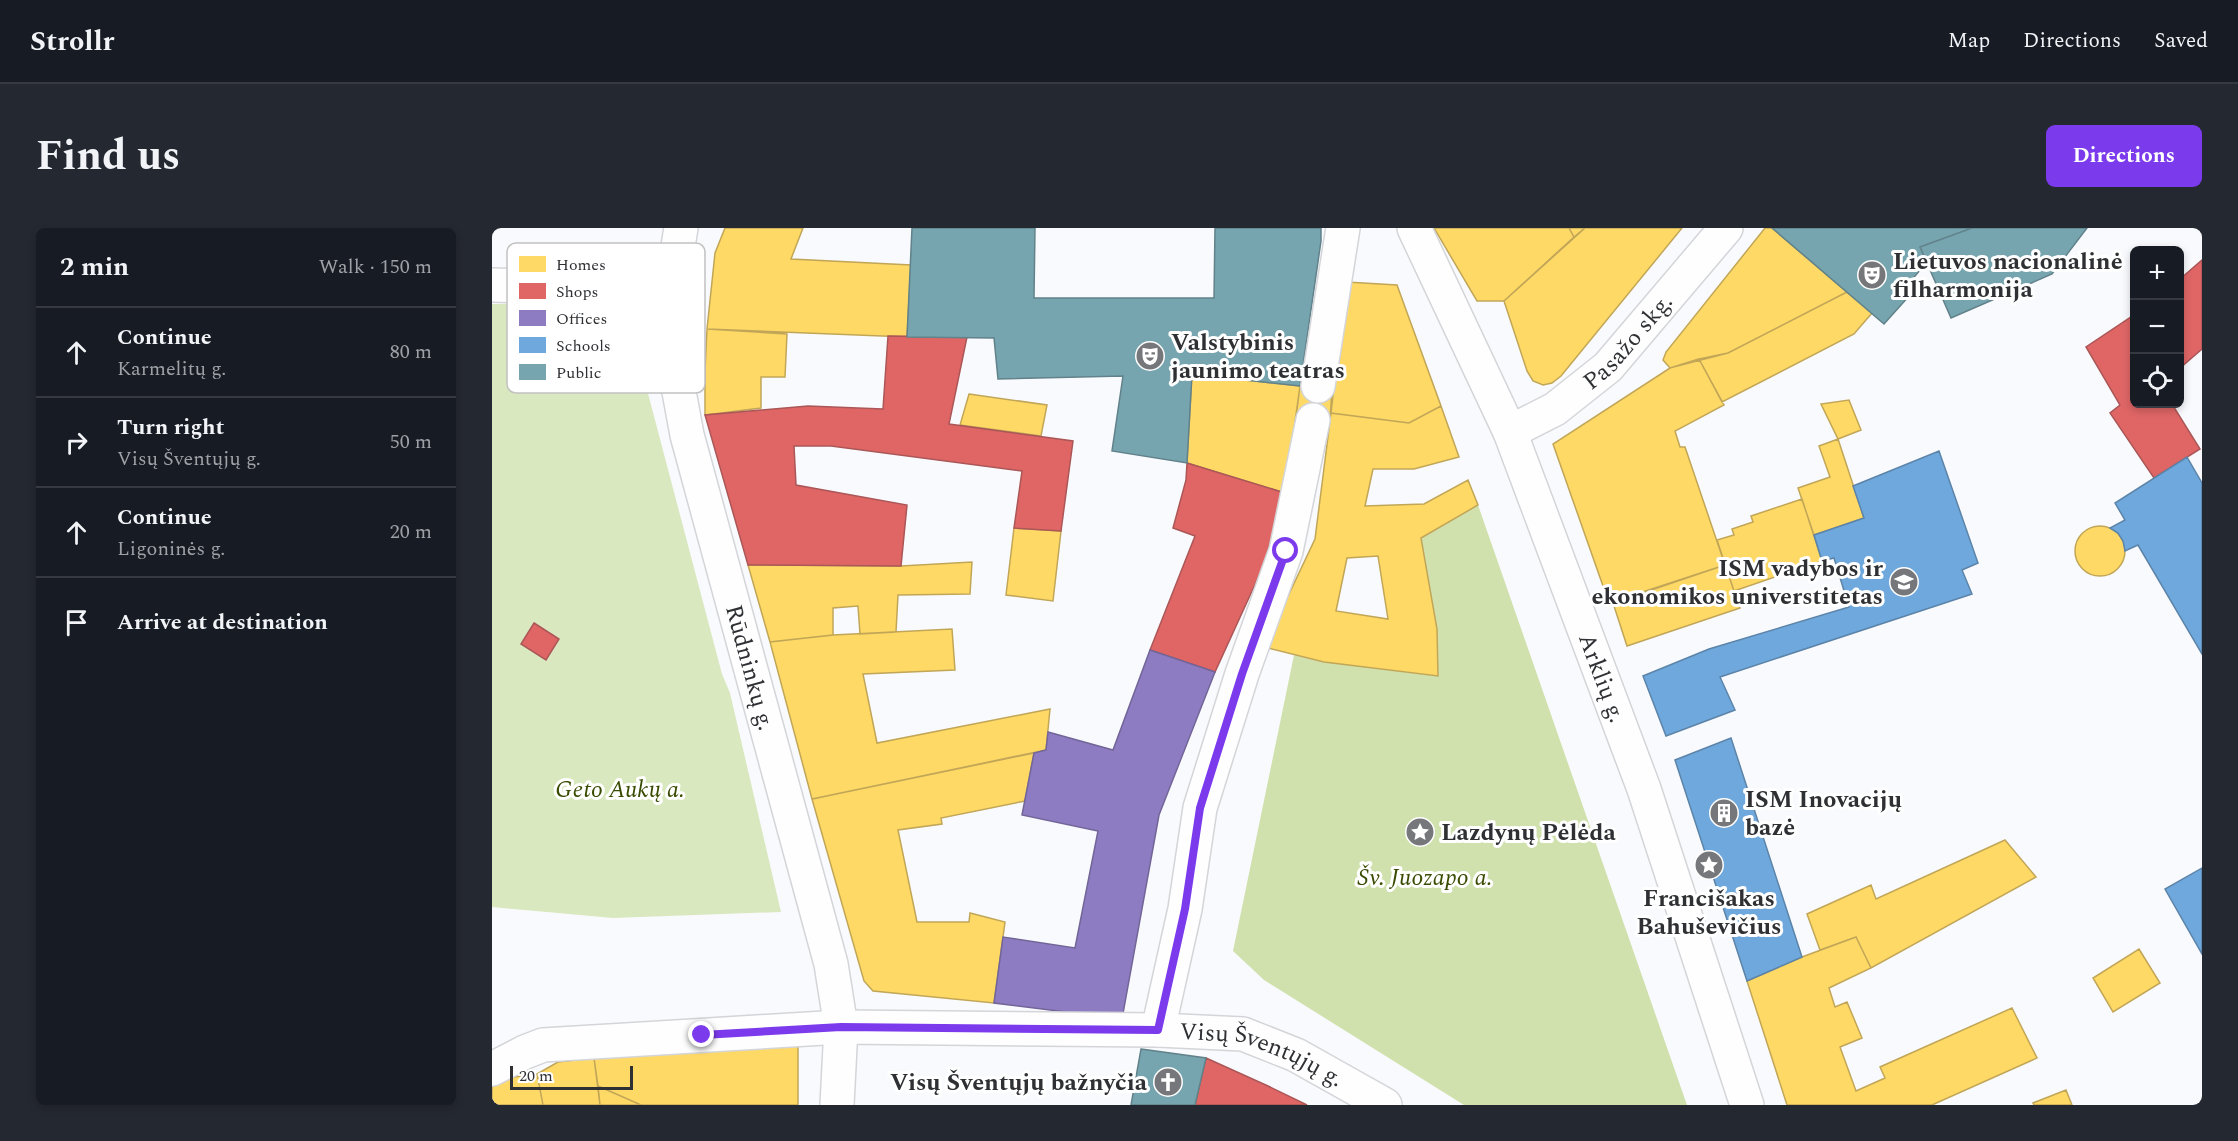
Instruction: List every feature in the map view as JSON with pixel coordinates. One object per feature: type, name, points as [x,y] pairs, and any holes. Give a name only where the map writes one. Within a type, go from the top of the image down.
[{"type":"street","name":"Rūdninkų g.","points":[[679,243],[681,228]]},
{"type":"street","points":[[1318,386],[1343,228]]},
{"type":"street","name":"Arklių g.","points":[[1414,228],[1510,432],[1644,789],[1747,1105]]},
{"type":"street","name":"Pasažo skg.","points":[[1510,432],[1555,409],[1608,367],[1726,228]]},
{"type":"street","points":[[492,285],[507,285]]},
{"type":"street","name":"Rūdninkų g.","points":[[679,393],[687,435],[831,964],[841,1027],[837,1105]]},
{"type":"street","points":[[1158,1030],[1185,909],[1200,808],[1242,674],[1286,551],[1313,420]]},
{"type":"street","name":"Visų Šventųjų g.","points":[[496,1057],[543,1045],[841,1027],[1158,1030],[1243,1034],[1296,1055],[1384,1105]]},
{"type":"green space","name":"Geto Aukų a.","points":[[492,304],[507,304],[507,393],[648,393],[722,674],[730,693],[781,912],[613,918],[492,907]]},
{"type":"green space","name":"Šv. Juozapo a.","points":[[1478,505],[1687,1105],[1464,1105],[1264,980],[1233,951],[1294,655],[1324,662],[1438,676],[1437,629],[1421,538]]},
{"type":"building: Homes","points":[[725,228],[803,228],[791,259],[911,265],[907,337],[707,329],[715,253]]},
{"type":"building: Homes","points":[[1434,228],[1569,228],[1574,237],[1504,301],[1477,301]]},
{"type":"building: Homes","points":[[1569,228],[1585,228],[1574,237]]},
{"type":"building: Homes","points":[[1585,228],[1682,228],[1561,376],[1552,383],[1543,385],[1533,381],[1527,371],[1504,301]]},
{"type":"building: Homes","points":[[1765,228],[1772,228],[1847,292],[1728,353],[1670,368],[1663,360],[1666,352]]},
{"type":"building: Homes","points":[[1346,282],[1397,285],[1441,406],[1409,423],[1331,413]]},
{"type":"building: Homes","points":[[1847,292],[1872,313],[1854,334],[1722,402],[1699,359],[1728,353]]},
{"type":"building: Homes","points":[[707,329],[787,334],[785,377],[761,377],[761,408],[705,415]]},
{"type":"building: Homes","points":[[1699,359],[1724,405],[1675,431],[1680,447],[1685,447],[1725,565],[1609,603],[1553,444],[1670,368]]},
{"type":"building: Homes","points":[[1192,374],[1300,386],[1285,493],[1187,463]]},
{"type":"building: Homes","points":[[1300,386],[1332,389],[1330,421],[1296,417]]},
{"type":"building: Homes","points":[[969,394],[1047,405],[1041,436],[960,425]]},
{"type":"building: Homes","points":[[1849,400],[1861,430],[1838,439],[1821,404]]},
{"type":"building: Homes","points":[[1441,406],[1459,457],[1414,469],[1373,469],[1365,506],[1424,504],[1468,480],[1478,505],[1421,538],[1437,629],[1438,676],[1324,662],[1264,647],[1315,539],[1331,413],[1409,423]],"holes":[[[1378,556],[1388,619],[1336,611],[1347,558]]]},
{"type":"building: Homes","points":[[1838,439],[1864,518],[1814,535],[1798,488],[1830,477],[1819,446]]},
{"type":"building: Homes","points":[[1802,499],[1822,561],[1734,591],[1717,540],[1734,535],[1732,529],[1753,522],[1751,516]]},
{"type":"building: Homes","points":[[2100,526],[2118,533],[2125,551],[2118,569],[2100,576],[2082,569],[2075,551],[2082,533]]},
{"type":"building: Homes","points":[[1014,528],[1061,531],[1053,601],[1006,595]]},
{"type":"building: Homes","points":[[972,562],[970,594],[898,595],[896,632],[860,634],[858,606],[833,608],[833,635],[770,642],[748,565],[901,566]]},
{"type":"building: Homes","points":[[1725,565],[1740,608],[1627,646],[1613,603]]},
{"type":"building: Homes","points":[[952,629],[955,670],[863,674],[877,743],[1050,709],[1046,750],[812,799],[770,642],[833,635]]},
{"type":"building: Homes","points":[[1034,753],[1025,801],[941,818],[942,824],[898,830],[917,922],[969,922],[970,913],[1005,922],[994,1003],[873,991],[864,981],[812,799]]},
{"type":"building: Homes","points":[[2005,840],[2036,877],[1871,968],[1856,937],[1820,950],[1807,914],[1871,885],[1876,899]]},
{"type":"building: Homes","points":[[1856,937],[1871,968],[1829,988],[1835,1007],[1847,1002],[1862,1038],[1840,1047],[1856,1091],[1885,1078],[1880,1067],[2012,1008],[2037,1058],[1932,1105],[1787,1105],[1747,981]]},
{"type":"building: Homes","points":[[2139,949],[2160,983],[2113,1012],[2093,978]]},
{"type":"building: Homes","points":[[798,1045],[798,1105],[641,1105],[598,1086],[594,1058]]},
{"type":"building: Homes","points":[[594,1058],[600,1105],[543,1105],[537,1074],[558,1062]]},
{"type":"building: Homes","points":[[537,1074],[543,1105],[492,1105],[492,1083],[499,1079]]},
{"type":"building: Homes","points":[[598,1086],[641,1105],[600,1105]]},
{"type":"building: Homes","points":[[2066,1090],[2072,1105],[2034,1105],[2033,1103]]},
{"type":"building: Shops","points":[[2202,260],[2202,349],[2184,365],[2184,300],[2184,276]]},
{"type":"building: Shops","points":[[2130,318],[2130,408],[2174,408],[2200,449],[2154,478],[2110,413],[2120,405],[2086,347]]},
{"type":"building: Shops","points":[[888,336],[967,337],[949,424],[1073,441],[1061,531],[1014,528],[1022,471],[831,446],[794,446],[796,485],[907,505],[901,566],[748,565],[705,415],[808,406],[883,409]]},
{"type":"building: Shops","points":[[1187,463],[1285,493],[1263,567],[1215,672],[1150,650],[1195,536],[1173,528],[1186,480]]},
{"type":"building: Shops","points":[[534,623],[559,639],[546,660],[521,644]]},
{"type":"building: Shops","points":[[1206,1058],[1268,1086],[1307,1105],[1195,1105]]},
{"type":"building: Offices","points":[[1150,650],[1215,672],[1159,815],[1122,1019],[994,1003],[1003,937],[1075,948],[1098,831],[1022,815],[1034,753],[1046,750],[1048,732],[1113,750]]},
{"type":"building: Schools","name":"ISM vadybos ir ekonomikos universtitetas","points":[[1939,451],[1978,563],[1962,570],[1972,594],[1720,677],[1735,710],[1666,736],[1643,676],[1709,649],[1849,607],[1834,558],[1822,561],[1814,535],[1864,518],[1853,486]]},
{"type":"building: Schools","points":[[2187,457],[2202,483],[2202,654],[2138,545],[2125,551],[2118,533],[2110,528],[2125,520],[2115,503]]},
{"type":"building: Schools","name":"ISM Inovacijų bazė","points":[[1731,738],[1802,957],[1747,981],[1675,760]]},
{"type":"building: Schools","points":[[2202,868],[2202,954],[2165,889]]},
{"type":"building: Public","name":"Valstybinis jaunimo teatras","points":[[912,228],[1035,228],[1034,298],[1214,298],[1215,228],[1321,228],[1300,386],[1192,374],[1187,463],[1112,451],[1123,376],[998,379],[994,338],[907,337]]},
{"type":"building: Public","name":"Lietuvos nacionalinė filharmonija","points":[[1772,228],[1972,228],[1920,247],[1927,262],[1904,289],[1910,295],[1884,324]]},
{"type":"building: Public","points":[[1972,228],[2087,228],[2052,274],[1951,318],[1920,247]]},
{"type":"building: Public","name":"Visų Šventųjų bažnyčia","points":[[1141,1049],[1206,1058],[1195,1105],[1131,1105]]},
{"type":"place","name":"Lietuvos nacionalinė filharmonija","points":[[1872,275]]},
{"type":"place","name":"Valstybinis jaunimo teatras","points":[[1150,356]]},
{"type":"place","name":"ISM vadybos ir ekonomikos universtitetas","points":[[1904,582]]},
{"type":"place","name":"ISM Inovacijų bazė","points":[[1724,813]]},
{"type":"place","name":"Lazdynų Pėlėda","points":[[1420,832]]},
{"type":"place","name":"Francišakas Bahuševičius","points":[[1709,865]]},
{"type":"place","name":"Visų Šventųjų bažnyčia","points":[[1168,1082]]},
{"type":"route","points":[[702,1035],[841,1027],[1158,1030],[1185,909],[1200,808],[1242,674],[1286,551]]}]
